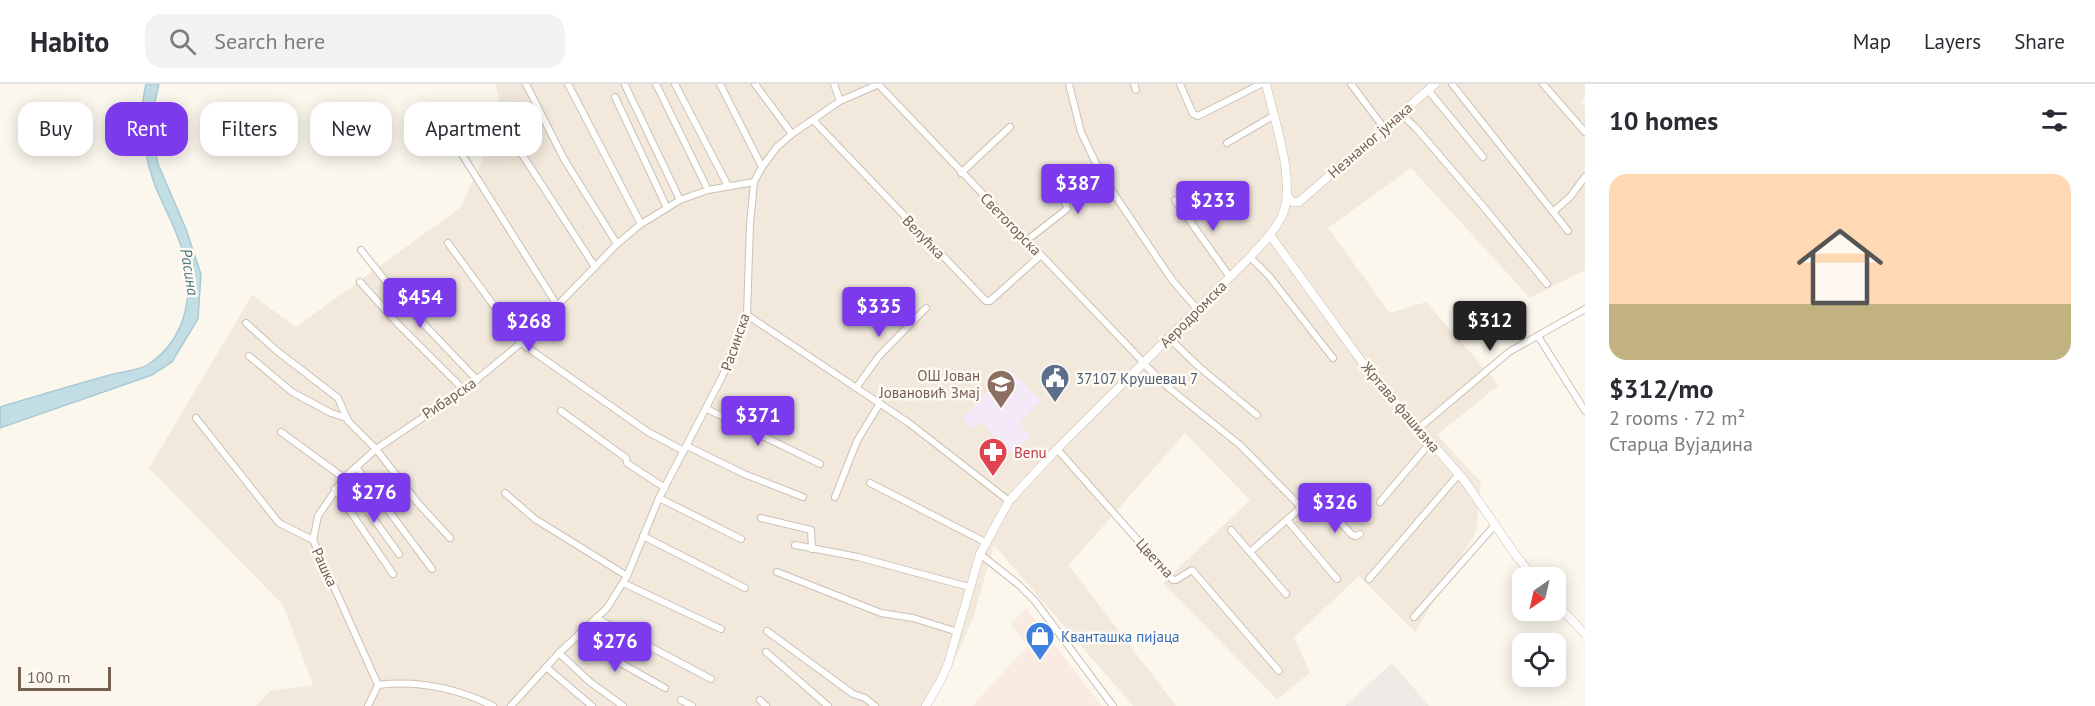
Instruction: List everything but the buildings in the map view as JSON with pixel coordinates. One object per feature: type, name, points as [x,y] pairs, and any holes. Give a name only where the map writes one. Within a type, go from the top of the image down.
[{"type":"street","points":[[526,84],[564,159],[617,244]]},
{"type":"street","points":[[568,84],[641,224]]},
{"type":"street","points":[[656,84],[708,190]]},
{"type":"street","points":[[675,84],[728,186]]},
{"type":"street","points":[[720,84],[762,168]]},
{"type":"street","points":[[754,84],[792,134]]},
{"type":"street","points":[[834,84],[840,101]]},
{"type":"street","name":"Расинска","points":[[511,706],[559,653],[607,609],[627,576],[659,498],[722,377],[747,315],[754,182],[762,168],[777,147],[792,134],[840,101],[879,84]]},
{"type":"street","name":"Светогорска","points":[[879,84],[1145,364],[1169,388],[1240,446],[1301,507]]},
{"type":"street","points":[[1069,84],[1081,132],[1102,176],[1172,280],[1198,310]]},
{"type":"street","points":[[1180,84],[1193,114],[1198,116],[1261,84]]},
{"type":"street","name":"Аеродромска","points":[[926,706],[941,681],[958,632],[980,554],[1009,501],[1057,449],[1145,364],[1250,257],[1270,235],[1294,199],[1288,185],[1266,84]]},
{"type":"street","points":[[1351,84],[1384,128]]},
{"type":"street","points":[[1452,84],[1568,231]]},
{"type":"street","points":[[1543,84],[1585,132]]},
{"type":"street","points":[[625,85],[680,200]]},
{"type":"street","points":[[1431,87],[1483,157]]},
{"type":"street","name":"Незнаног јунака","points":[[1279,221],[1294,199],[1384,128],[1431,87]]},
{"type":"street","points":[[615,97],[667,208]]},
{"type":"street","points":[[1401,114],[1460,179],[1547,284]]},
{"type":"street","points":[[1227,143],[1274,116]]},
{"type":"street","name":"Велућка","points":[[813,120],[986,301],[990,301],[1041,255]]},
{"type":"street","points":[[962,173],[1010,127]]},
{"type":"street","points":[[463,156],[557,305]]},
{"type":"street","points":[[523,156],[595,267]]},
{"type":"street","points":[[1026,241],[1067,210],[1047,169]]},
{"type":"street","points":[[1553,212],[1570,197],[1585,177]]},
{"type":"street","name":"Рибарска","points":[[313,540],[318,516],[344,477],[376,449],[464,390],[521,343],[617,244],[641,224],[680,200],[708,190],[754,182]]},
{"type":"street","points":[[1288,185],[1294,199]]},
{"type":"street","points":[[1175,200],[1230,277]]},
{"type":"street","name":"Жртава фашизма","points":[[1270,235],[1370,373],[1459,474],[1526,567]]},
{"type":"street","points":[[448,243],[521,343],[648,432],[803,497]]},
{"type":"street","points":[[361,250],[413,313],[477,380]]},
{"type":"street","points":[[1250,257],[1269,276],[1333,358]]},
{"type":"street","points":[[360,282],[464,390]]},
{"type":"street","points":[[856,388],[879,356],[926,308]]},
{"type":"street","points":[[1418,429],[1509,352],[1585,309]]},
{"type":"street","points":[[747,315],[880,403],[1009,501]]},
{"type":"street","points":[[246,323],[338,398],[347,418],[376,449],[417,502],[450,538]]},
{"type":"street","points":[[1538,336],[1585,411]]},
{"type":"street","points":[[1169,338],[1198,366],[1257,415]]},
{"type":"street","points":[[249,356],[292,392],[331,413],[347,418]]},
{"type":"street","points":[[835,497],[857,441],[880,403]]},
{"type":"street","points":[[707,409],[820,464]]},
{"type":"street","points":[[561,411],[626,458],[627,463],[665,488]]},
{"type":"street","name":"Рашка","points":[[196,418],[279,523],[313,540],[378,685]]},
{"type":"street","points":[[281,432],[344,477],[399,554]]},
{"type":"street","points":[[1380,502],[1431,443]]},
{"type":"street","name":"Цветна","points":[[1057,449],[1173,580],[1192,570],[1279,670]]},
{"type":"street","points":[[356,467],[432,569]]},
{"type":"street","points":[[1369,579],[1459,474]]},
{"type":"street","points":[[870,483],[985,542]]},
{"type":"street","points":[[335,489],[393,574]]},
{"type":"street","points":[[505,493],[535,519],[627,576]]},
{"type":"street","points":[[659,498],[741,539]]},
{"type":"street","points":[[1250,552],[1288,521],[1309,499],[1317,498],[1352,534],[1356,536],[1360,534]]},
{"type":"street","points":[[761,518],[811,530],[812,549]]},
{"type":"street","points":[[1288,521],[1337,579]]},
{"type":"street","points":[[1414,617],[1496,525]]},
{"type":"street","points":[[1231,530],[1286,594]]},
{"type":"street","points":[[643,536],[745,588]]},
{"type":"street","points":[[795,546],[858,557],[969,587]]},
{"type":"street","points":[[980,554],[1035,601],[1113,706]]},
{"type":"street","points":[[777,572],[881,612],[913,618],[958,632]]},
{"type":"street","points":[[623,583],[721,629]]},
{"type":"street","points":[[1566,614],[1585,634]]},
{"type":"street","points":[[596,618],[711,679]]},
{"type":"street","points":[[767,631],[853,694],[865,698],[875,706]]},
{"type":"street","points":[[579,634],[624,665],[665,688]]},
{"type":"street","points":[[766,652],[828,706]]},
{"type":"street","points":[[559,653],[590,682],[623,706]]},
{"type":"street","points":[[546,667],[592,706]]},
{"type":"street","points":[[368,706],[378,685],[402,682],[465,692],[493,706]]},
{"type":"street","points":[[681,700],[692,706]]},
{"type":"street","points":[[760,700],[766,706]]},
{"type":"shaded area","points":[[495,84],[1585,84],[1585,97],[1581,102],[1585,106],[1585,270],[1530,298],[1411,168],[1328,228],[1390,313],[1426,302],[1499,385],[1437,435],[1481,482],[1476,532],[1415,632],[1359,576],[1294,637],[1310,673],[1277,699],[1163,583],[1250,500],[1185,433],[1069,565],[1176,706],[1133,706],[994,545],[973,618],[944,683],[926,706],[256,706],[270,691],[313,685],[283,605],[149,468],[252,295],[296,327],[461,207],[484,156],[542,156],[542,102],[500,102]]},
{"type":"shaded area","name":"ОШ Јован Јовановић Змај","points":[[1010,369],[1041,401],[1019,424],[1031,435],[1012,454],[980,421],[972,428],[962,418]]},
{"type":"shaded area","name":"Кванташка пијаца","points":[[1026,608],[1102,706],[972,706],[1028,645],[1010,624]]},
{"type":"shaded area","points":[[1392,663],[1429,706],[1345,706]]},
{"type":"water","points":[[146,84],[159,84],[155,102],[143,102]]},
{"type":"water","name":"Расина","points":[[147,156],[156,156],[186,229],[201,274],[198,319],[172,362],[152,375],[0,428],[0,407],[135,370],[149,364],[173,340],[185,311],[188,295],[186,262],[154,183]]},
{"type":"place","name":"37107 Крушевац 7","points":[[1055,404]]},
{"type":"place","name":"ОШ Јован Јовановић Змај","points":[[1001,410]]},
{"type":"place","name":"Benu","points":[[993,478]]},
{"type":"place","name":"Кванташка пијаца","points":[[1040,662]]}]
